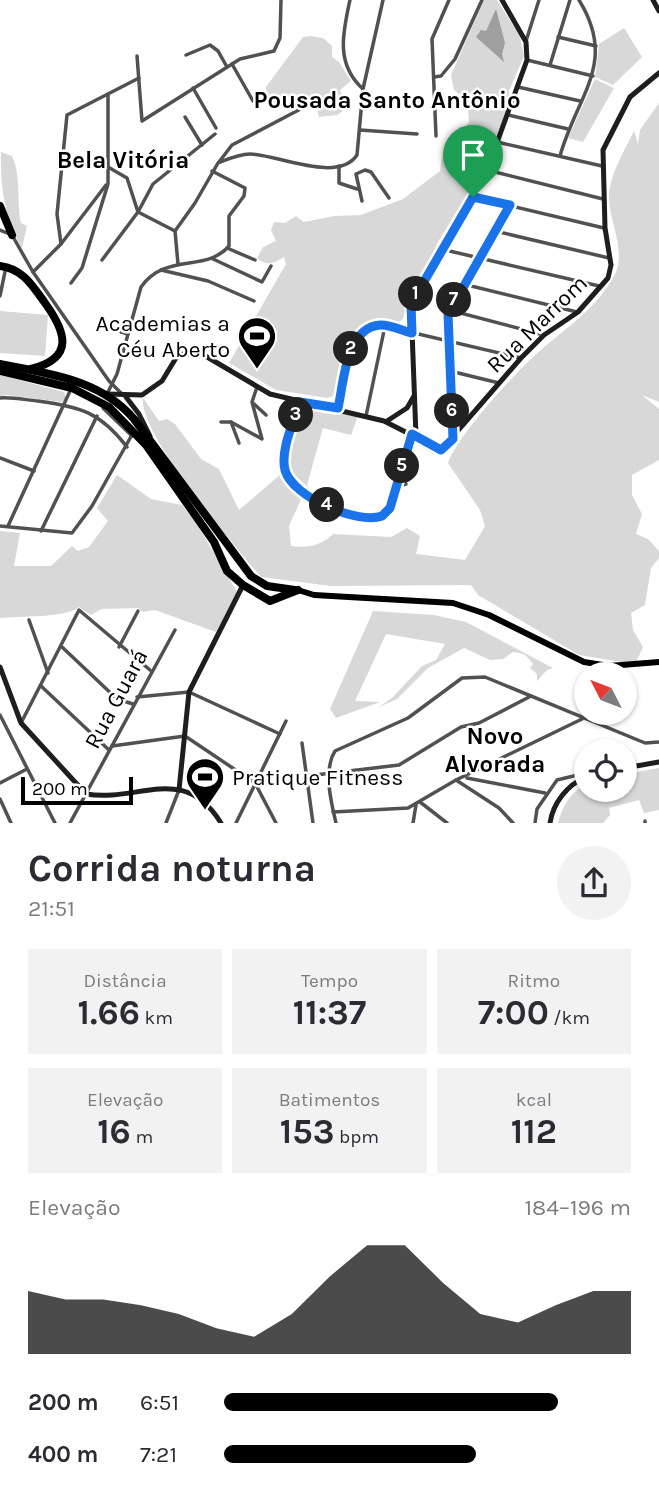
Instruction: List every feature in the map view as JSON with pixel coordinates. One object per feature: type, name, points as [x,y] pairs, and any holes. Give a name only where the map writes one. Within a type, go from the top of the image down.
[{"type":"highway","points":[[0,206],[12,235]]},
{"type":"highway","points":[[3,267],[15,268],[26,278],[63,332],[64,340],[58,355],[52,361],[29,370]]},
{"type":"highway","points":[[0,363],[107,386],[242,566],[257,582],[298,590]]},
{"type":"highway","points":[[0,371],[43,380],[98,399],[132,431]]},
{"type":"highway","points":[[107,386],[106,399],[214,542],[227,571],[243,586],[263,598],[275,601],[298,590]]},
{"type":"highway","points":[[263,598],[268,591],[267,586]]},
{"type":"main road","points":[[298,590],[314,595],[453,603],[489,614],[584,662],[609,666],[659,662]]},
{"type":"street","points":[[136,56],[142,121],[229,65],[255,54],[274,51],[280,38],[281,0]]},
{"type":"street","points":[[350,0],[342,37],[343,51],[349,73],[363,89]]},
{"type":"street","points":[[218,163],[251,153],[307,166],[349,164],[357,155],[363,89],[383,0]]},
{"type":"street","points":[[436,136],[432,40],[449,0]]},
{"type":"street","points":[[434,77],[441,76],[455,59],[482,0]]},
{"type":"street","points":[[502,0],[526,42]]},
{"type":"street","points":[[300,402],[284,457],[288,477],[309,496],[354,516],[378,518],[390,508],[414,435],[411,304],[487,170],[527,60],[526,42],[539,0]]},
{"type":"street","points":[[550,65],[570,0]]},
{"type":"street","points":[[561,156],[568,129],[593,76],[596,46],[592,22],[579,0]]},
{"type":"street","points":[[653,0],[659,11]]},
{"type":"street","points":[[558,37],[596,46]]},
{"type":"street","points":[[186,55],[209,45],[218,51],[253,101]]},
{"type":"street","points":[[527,60],[593,76]]},
{"type":"street","name":"Rua Marrom","points":[[453,439],[521,358],[544,335],[578,312],[601,287],[610,272],[611,258],[603,199],[603,150],[630,97],[659,73]]},
{"type":"street","points":[[61,244],[57,214],[67,115],[139,78]]},
{"type":"street","points":[[518,87],[580,101]]},
{"type":"street","points":[[193,88],[216,128]]},
{"type":"street","points":[[71,283],[82,268],[107,184],[108,94]]},
{"type":"street","points":[[177,264],[175,231],[195,203],[212,171],[232,145],[312,103]]},
{"type":"street","points":[[508,114],[568,129]]},
{"type":"street","points":[[185,117],[202,145]]},
{"type":"street","points":[[359,130],[417,134]]},
{"type":"street","points":[[102,260],[138,212],[153,184],[215,134]]},
{"type":"street","points":[[498,142],[602,166]]},
{"type":"street","points":[[339,166],[339,183],[357,189]]},
{"type":"street","points":[[108,167],[127,178],[138,212],[175,231]]},
{"type":"street","points":[[487,170],[603,199]]},
{"type":"street","points":[[212,171],[245,188],[244,196],[229,216],[227,248]]},
{"type":"street","points":[[362,201],[357,189],[356,174],[369,171],[389,198]]},
{"type":"street","points":[[33,272],[61,244],[107,184]]},
{"type":"street","points":[[473,197],[605,228]]},
{"type":"street","points":[[139,414],[138,402],[142,395],[162,382],[176,358],[192,353],[202,354],[278,397],[338,408],[384,421],[441,450],[453,439],[449,310],[510,205]]},
{"type":"street","points":[[0,230],[12,235],[107,386],[123,395],[139,414],[153,444]]},
{"type":"street","points":[[495,231],[611,258]]},
{"type":"street","points":[[107,386],[128,334],[141,287],[159,270],[212,258],[227,248]]},
{"type":"street","points":[[227,248],[254,260]]},
{"type":"street","points":[[441,249],[601,287]]},
{"type":"street","points":[[212,258],[262,282],[271,266]]},
{"type":"street","points":[[0,296],[3,267]]},
{"type":"street","points":[[159,270],[208,281],[254,301]]},
{"type":"street","points":[[463,284],[578,312]]},
{"type":"street","points":[[449,310],[544,335]]},
{"type":"street","points":[[366,416],[384,326]]},
{"type":"street","points":[[338,408],[353,345],[363,331],[384,326],[521,358]]},
{"type":"street","points":[[121,332],[128,334]]},
{"type":"street","points":[[450,371],[500,383]]},
{"type":"street","points":[[0,526],[72,533],[127,447],[132,431],[105,410],[43,380]]},
{"type":"street","points":[[221,422],[231,422],[262,439],[252,402],[257,387]]},
{"type":"street","points":[[8,527],[70,391]]},
{"type":"street","points":[[123,395],[142,395]]},
{"type":"street","points":[[0,398],[64,405],[97,416],[127,447]]},
{"type":"street","points":[[252,402],[266,415]]},
{"type":"street","points":[[384,421],[390,421],[412,407]]},
{"type":"street","points":[[41,531],[97,416]]},
{"type":"street","points":[[231,422],[239,443]]},
{"type":"street","points":[[1,460],[34,471]]},
{"type":"street","points":[[396,487],[406,484],[399,476]]},
{"type":"street","points":[[309,496],[311,503]]},
{"type":"street","points":[[166,823],[179,790],[189,692],[243,586]]},
{"type":"street","points":[[22,723],[79,610],[119,647],[150,670]]},
{"type":"street","points":[[119,647],[138,611]]},
{"type":"street","points":[[29,620],[48,673]]},
{"type":"street","name":"Rua Guará","points":[[70,823],[150,670],[175,630]]},
{"type":"street","points":[[61,647],[117,699],[133,704]]},
{"type":"street","points":[[0,667],[22,723],[86,794],[117,794],[157,788],[179,790],[205,802],[221,823]]},
{"type":"street","points":[[336,823],[329,771],[330,759],[335,751],[408,718],[462,678],[485,677],[574,714]]},
{"type":"street","points":[[41,686],[111,748],[185,736],[255,783],[276,823]]},
{"type":"street","points":[[137,697],[189,692],[280,734]]},
{"type":"street","points":[[307,776],[329,771],[399,765],[461,727],[479,723],[531,696]]},
{"type":"street","points":[[0,715],[55,823]]},
{"type":"street","points":[[236,823],[286,721]]},
{"type":"street","points":[[333,812],[408,808],[456,780],[574,722]]},
{"type":"street","points":[[600,725],[645,743],[659,742]]},
{"type":"street","points":[[302,743],[313,823]]},
{"type":"street","points":[[637,766],[659,762]]},
{"type":"street","points":[[0,783],[27,769]]},
{"type":"street","points":[[465,777],[545,793]]},
{"type":"street","points":[[535,823],[537,809],[545,793],[557,780],[574,777]]},
{"type":"street","points":[[456,780],[499,808],[513,823]]},
{"type":"street","points":[[550,823],[562,796],[574,783]]},
{"type":"street","points":[[0,799],[11,823]]},
{"type":"street","points":[[420,802],[447,823]]},
{"type":"street","points":[[413,823],[416,805]]},
{"type":"street","points":[[0,817],[6,813]]},
{"type":"shaded area","points":[[484,0],[497,0],[520,36],[524,56],[509,91],[510,110],[496,136],[486,165],[436,245],[435,253],[425,271],[414,281],[403,319],[399,322],[370,323],[353,334],[348,340],[334,396],[327,398],[276,390],[229,363],[286,264],[284,257],[270,263],[257,258],[263,247],[276,241],[271,230],[274,222],[285,223],[296,216],[304,222],[334,216],[361,215],[403,199],[440,171],[442,156],[451,157],[457,148],[456,132],[460,127],[466,128],[469,121],[467,100],[454,90],[451,75]]},
{"type":"shaded area","points":[[496,9],[505,43],[502,54],[504,62],[476,37],[481,30],[486,31]]},
{"type":"shaded area","points":[[624,28],[642,57],[613,85],[595,77],[599,44]]},
{"type":"shaded area","points":[[303,37],[323,38],[332,46],[332,57],[339,62],[351,81],[340,90],[347,108],[337,115],[319,117],[314,100],[293,110],[279,98],[273,103],[267,96],[266,87]]},
{"type":"shaded area","points":[[595,79],[614,88],[583,142],[568,138]]},
{"type":"shaded area","points":[[659,103],[659,402],[642,395],[659,409],[659,460],[632,475],[632,495],[642,514],[636,534],[648,539],[659,551],[659,558],[651,568],[645,605],[631,613],[633,630],[643,647],[636,662],[579,655],[478,595],[471,585],[331,586],[261,577],[171,462],[146,415],[143,398],[159,421],[167,419],[175,424],[201,459],[219,469],[239,510],[281,474],[303,495],[289,526],[291,546],[314,545],[333,534],[391,537],[407,528],[420,536],[416,554],[465,560],[485,526],[480,510],[448,463],[463,436],[505,386],[532,358],[592,306],[615,274],[619,255],[609,195],[618,162],[634,131],[638,144],[640,130]]},
{"type":"shaded area","points":[[1,152],[12,156],[17,173],[21,223],[27,226],[22,248],[11,225],[5,202]]},
{"type":"shaded area","points":[[0,311],[48,315],[45,356],[0,353]]},
{"type":"shaded area","points":[[0,375],[64,392],[66,398],[62,402],[7,395],[0,397]]},
{"type":"shaded area","points":[[303,403],[358,416],[351,435],[323,428],[307,485],[310,489],[288,469],[287,457]]},
{"type":"shaded area","points":[[117,475],[151,499],[182,505],[197,524],[237,592],[216,632],[155,610],[143,612],[138,608],[101,609],[91,615],[79,607],[53,615],[0,618],[0,531],[20,533],[14,566],[51,566],[72,546],[78,551],[89,547],[108,521],[97,508]]},
{"type":"shaded area","points":[[373,611],[434,615],[466,622],[553,668],[547,670],[537,681],[537,674],[530,668],[533,664],[523,654],[513,652],[503,659],[490,660],[464,648],[428,668],[397,699],[379,707],[392,698],[422,666],[436,660],[445,644],[386,634],[355,701],[380,702],[336,718],[330,709]]},
{"type":"shaded area","points":[[659,768],[659,810],[644,813],[637,801],[637,772]]},
{"type":"shaded area","points":[[574,793],[574,802],[632,802],[609,808],[610,815],[603,823],[558,823]]},
{"type":"place","name":"Academias a Céu Aberto","points":[[257,370]]},
{"type":"place","name":"Pratique Fitness","points":[[205,811]]},
{"type":"district","name":"Pousada Santo Antônio","points":[[387,100]]},
{"type":"district","name":"Bela Vitória","points":[[123,160]]},
{"type":"district","name":"Novo Alvorada","points":[[495,750]]},
{"type":"route","points":[[473,197],[510,205],[448,314],[453,439],[441,450],[434,449],[412,434],[390,508],[378,518],[354,516],[317,501],[294,484],[285,469],[284,457],[300,402],[338,408],[352,347],[363,331],[380,325],[412,333],[411,304],[473,197]]}]
